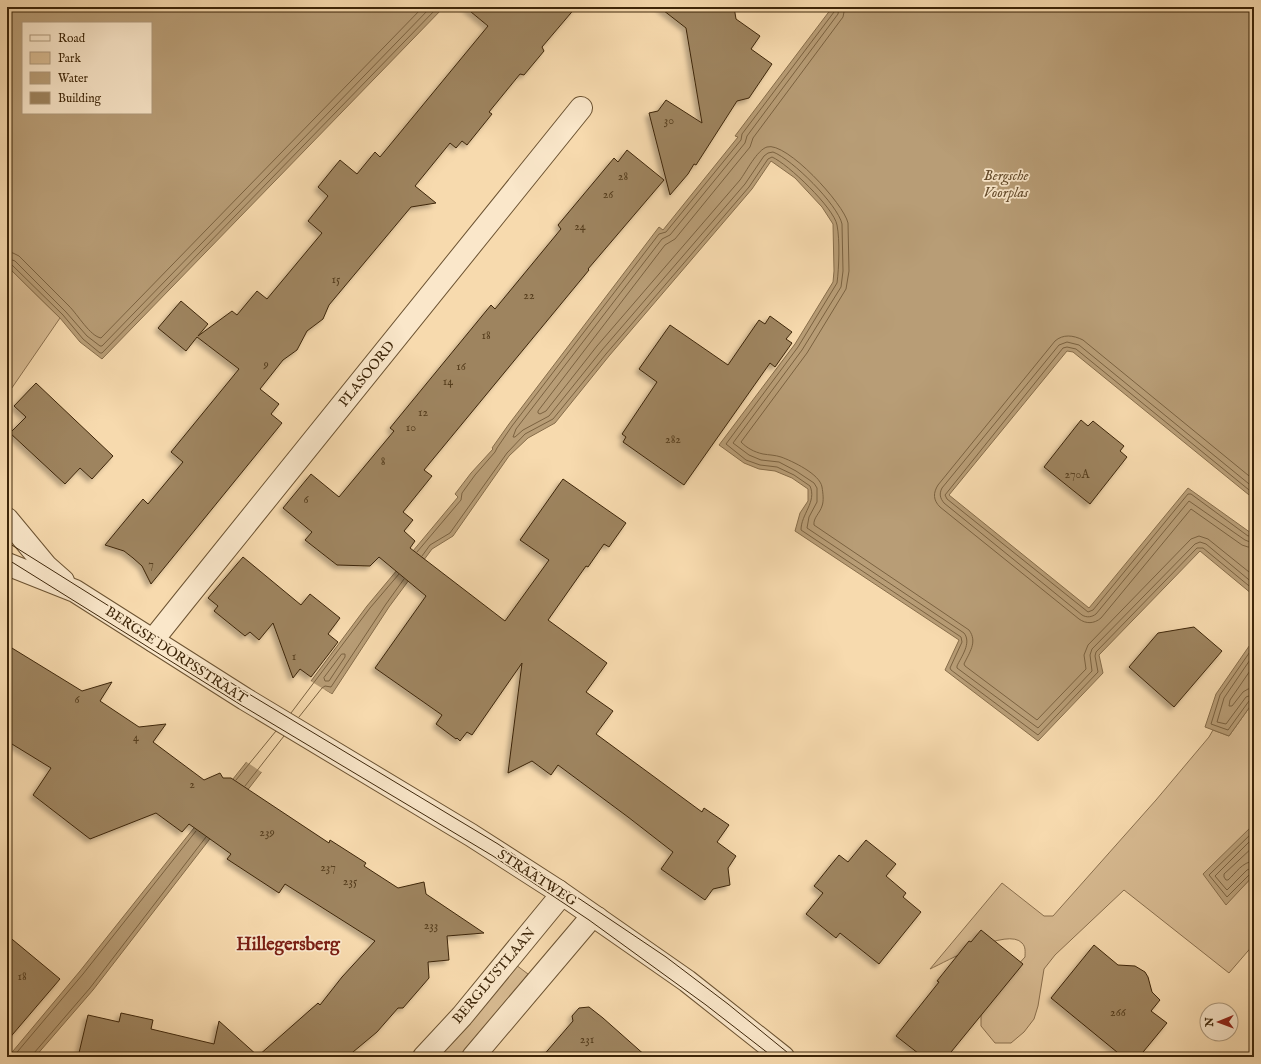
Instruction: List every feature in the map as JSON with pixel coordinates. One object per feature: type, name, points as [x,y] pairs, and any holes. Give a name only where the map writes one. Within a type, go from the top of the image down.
[{"type":"street","name":"PLASOORD","points":[[154,641],[156,636],[581,108]]},
{"type":"street","name":"BERGSE DORPSSTRAAT","points":[[7,519],[46,566],[75,591],[277,719]]},
{"type":"street","name":"BERGSE DORPSSTRAAT","points":[[7,564],[75,591]]},
{"type":"street","name":"STRAATWEG","points":[[277,719],[471,835],[558,891],[687,981],[783,1057]]},
{"type":"street","name":"BERGLUSTLAAN","points":[[424,1057],[462,1016],[548,912],[558,899],[558,891]]},
{"type":"street","points":[[473,1057],[589,920],[597,918]]},
{"type":"green space","points":[[7,266],[60,318],[7,395]]},
{"type":"green space","points":[[1254,701],[1254,828],[1252,827],[1226,904],[1254,875],[1254,944],[1229,973],[1124,890],[1055,955],[1044,969],[1038,1006],[1034,1019],[1024,1032],[1011,1043],[995,1043],[981,1026],[981,1005],[1025,957],[1025,948],[1022,943],[1015,939],[1004,939],[991,942],[963,953],[930,969],[1002,883],[1044,916],[1053,916],[1156,800],[1209,737],[1213,730],[1229,736]]},
{"type":"green space","points":[[516,965],[528,974],[487,1028],[460,1057],[439,1057]]},
{"type":"water","points":[[7,7],[444,7],[102,359],[80,342],[60,318],[7,266]]},
{"type":"water","name":"Bergsche Voorplas","points":[[829,7],[1254,7],[1254,499],[1073,352],[1067,351],[949,495],[1089,608],[1188,488],[1251,533],[1254,530],[1254,601],[1252,594],[1200,551],[1099,655],[1103,673],[1038,741],[945,670],[959,640],[795,531],[800,513],[808,501],[808,489],[792,478],[775,471],[759,469],[744,463],[719,445],[795,344],[833,282],[833,224],[822,207],[795,178],[771,161],[752,189],[609,356],[555,423],[528,438],[509,456],[453,536],[432,549],[389,607],[332,694],[325,690],[93,990],[35,1057],[8,1057],[80,971],[311,681],[367,606],[458,497],[455,494],[471,473],[493,449],[492,448],[509,424],[659,227],[663,230],[738,137],[735,136],[831,9]]},
{"type":"water","points":[[1254,639],[1254,701],[1229,736],[1205,727],[1216,694]]},
{"type":"water","points":[[1252,826],[1254,828],[1254,875],[1226,905],[1203,874]]},
{"type":"pier","points":[[309,680],[333,695],[331,696],[326,693],[263,773],[245,761]]},
{"type":"building","points":[[465,7],[576,7],[542,47],[544,51],[524,75],[520,74],[489,112],[492,114],[467,145],[462,141],[456,148],[450,143],[415,186],[436,203],[411,207],[329,305],[323,319],[307,331],[297,350],[283,360],[260,389],[279,404],[271,414],[282,423],[151,584],[142,566],[133,558],[124,551],[105,545],[143,499],[148,504],[183,462],[171,452],[239,369],[197,337],[186,351],[158,328],[181,301],[208,324],[198,336],[232,311],[237,315],[257,291],[267,299],[322,233],[308,221],[328,196],[318,187],[340,160],[357,174],[375,152],[380,157],[488,26]]},
{"type":"building","points":[[659,7],[734,7],[736,19],[760,36],[751,49],[772,64],[749,98],[737,101],[696,165],[694,164],[688,174],[670,195],[649,113],[658,111],[666,100],[702,123],[686,28]]},
{"type":"building","points":[[627,150],[664,180],[588,269],[589,270],[424,470],[432,476],[403,512],[413,520],[404,531],[415,541],[410,548],[505,621],[549,560],[520,540],[563,479],[626,523],[609,547],[604,544],[588,567],[586,566],[548,620],[607,663],[586,692],[613,711],[596,734],[702,812],[704,808],[729,825],[717,842],[736,856],[728,868],[730,885],[713,889],[705,900],[661,869],[673,852],[558,765],[551,775],[532,761],[508,773],[522,663],[472,735],[467,732],[460,741],[436,724],[442,715],[375,668],[426,596],[379,557],[370,566],[337,565],[305,540],[312,532],[283,508],[311,474],[339,497],[394,431],[390,428],[491,305],[495,309],[561,229],[558,225],[614,158],[618,162]]},
{"type":"building","points":[[770,316],[792,332],[786,339],[792,343],[775,367],[770,363],[684,485],[623,442],[626,437],[622,434],[657,382],[639,369],[670,325],[728,365],[759,320],[765,324]]},
{"type":"building","points":[[36,383],[113,456],[92,479],[80,468],[65,484],[10,433],[26,417],[14,406]]},
{"type":"building","points":[[1081,420],[1088,426],[1093,421],[1124,446],[1120,451],[1127,457],[1090,504],[1044,467]]},
{"type":"building","points":[[243,557],[301,605],[310,594],[340,618],[328,634],[338,642],[311,677],[300,669],[293,678],[273,623],[259,640],[250,632],[245,636],[214,611],[218,606],[208,598]]},
{"type":"building","points":[[1194,627],[1222,651],[1174,707],[1129,667],[1158,633]]},
{"type":"building","points":[[7,645],[82,691],[112,682],[100,701],[139,727],[166,724],[153,742],[204,780],[220,773],[223,778],[231,778],[329,843],[330,840],[366,863],[364,866],[398,888],[424,882],[426,894],[484,933],[447,936],[449,960],[428,962],[429,978],[403,1008],[398,1008],[377,1032],[347,1057],[78,1057],[88,1015],[119,1022],[121,1013],[153,1020],[151,1029],[214,1044],[219,1021],[258,1056],[318,1003],[320,1005],[342,977],[375,941],[285,884],[279,893],[227,859],[231,854],[189,824],[182,832],[156,813],[90,839],[33,795],[51,768],[7,741]]},
{"type":"building","points":[[866,840],[896,864],[886,876],[906,893],[903,897],[921,912],[879,964],[840,933],[836,938],[806,914],[823,893],[814,886],[839,855],[848,862]]},
{"type":"building","points":[[981,930],[1023,964],[947,1057],[923,1057],[896,1036],[969,941],[971,942]]},
{"type":"building","points":[[7,935],[60,979],[7,1041]]},
{"type":"building","points":[[1094,945],[1118,965],[1135,966],[1145,972],[1152,992],[1160,1000],[1151,1011],[1167,1023],[1139,1057],[1123,1057],[1051,998]]},
{"type":"building","points":[[589,1007],[647,1057],[542,1057],[573,1021],[572,1016],[579,1008]]},
{"type":"tram line","points":[[7,542],[249,694],[498,844],[666,957],[728,1004],[793,1057]]},
{"type":"tram line","points":[[7,559],[241,705],[493,856],[589,920],[706,1005],[773,1057]]},
{"type":"district","name":"Hillegersberg","points":[[288,945]]}]
